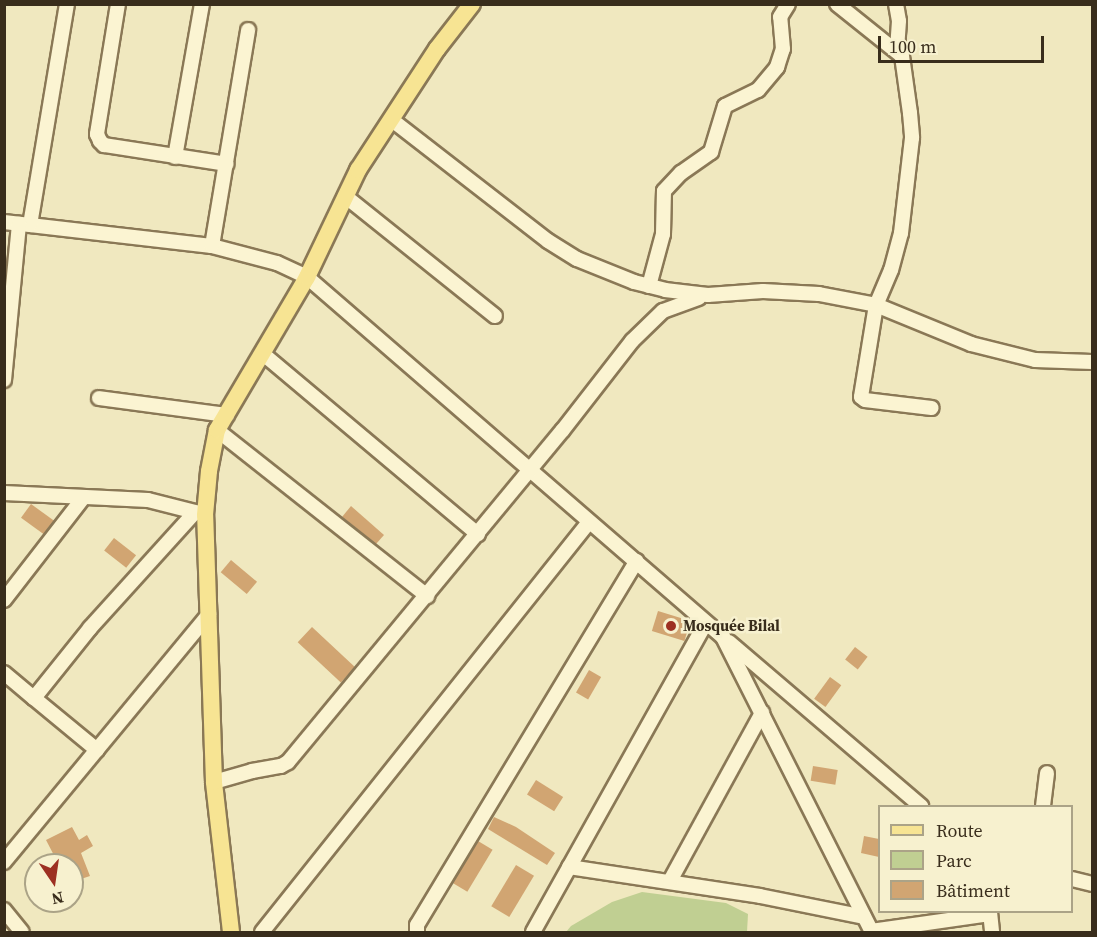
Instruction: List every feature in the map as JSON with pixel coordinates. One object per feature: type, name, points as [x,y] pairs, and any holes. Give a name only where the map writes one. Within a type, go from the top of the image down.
[{"type":"main road","points":[[231,933],[214,782],[209,614],[200,513],[217,430],[308,278],[358,170],[437,49],[472,4]]},
{"type":"street","points":[[4,380],[8,298],[18,224],[67,4]]},
{"type":"street","points":[[118,4],[97,134],[104,146],[227,164]]},
{"type":"street","points":[[175,157],[202,4]]},
{"type":"street","points":[[649,286],[663,234],[664,190],[681,173],[711,152],[725,106],[758,90],[777,67],[783,49],[780,17],[788,4]]},
{"type":"street","points":[[837,4],[856,22],[897,50],[904,62],[912,138],[901,233],[891,270],[876,305],[861,397],[932,408]]},
{"type":"street","points":[[896,4],[899,21],[897,50]]},
{"type":"street","points":[[212,246],[248,30]]},
{"type":"street","points":[[392,120],[548,241],[602,270],[649,286],[708,296]]},
{"type":"street","points":[[345,196],[495,316]]},
{"type":"street","points":[[18,224],[212,246],[277,263],[308,278],[919,805]]},
{"type":"street","points":[[214,782],[252,771],[281,766],[288,762],[427,596],[650,322],[673,306],[708,296],[785,291],[819,294],[876,305],[971,344],[1035,360],[1092,362]]},
{"type":"street","points":[[262,353],[478,534]]},
{"type":"street","points":[[99,398],[227,415]]},
{"type":"street","points":[[217,430],[427,596]]},
{"type":"street","points":[[4,493],[148,500],[200,513],[90,628],[34,699]]},
{"type":"street","points":[[4,600],[84,497]]},
{"type":"street","points":[[262,933],[589,522]]},
{"type":"street","points":[[417,933],[417,925],[637,561]]},
{"type":"street","points":[[4,862],[209,614]]},
{"type":"street","points":[[533,933],[706,622]]},
{"type":"street","points":[[723,637],[872,932],[990,913],[992,933]]},
{"type":"street","points":[[4,673],[97,750]]},
{"type":"street","points":[[670,881],[762,713]]},
{"type":"street","points":[[1043,805],[1047,773]]},
{"type":"street","points":[[569,867],[670,881],[864,917]]},
{"type":"street","points":[[1073,879],[1092,884]]},
{"type":"street","points":[[4,910],[22,933]]},
{"type":"green space","points":[[642,892],[726,903],[748,914],[747,932],[566,932],[571,926],[612,902]]},
{"type":"building","points":[[31,504],[54,521],[44,535],[21,518]]},
{"type":"building","points":[[351,506],[384,535],[376,544],[342,517]]},
{"type":"building","points":[[114,538],[136,555],[126,568],[104,551]]},
{"type":"building","points":[[231,560],[257,582],[247,594],[221,572]]},
{"type":"building","name":"Mosquée Bilal","points":[[658,611],[691,621],[684,641],[652,631]]},
{"type":"building","points":[[312,627],[355,667],[341,683],[298,642]]},
{"type":"building","points":[[855,647],[868,657],[858,669],[845,660]]},
{"type":"building","points":[[589,670],[601,677],[588,700],[576,693]]},
{"type":"building","points":[[830,677],[841,685],[825,707],[814,699]]},
{"type":"building","points":[[813,766],[838,770],[835,785],[811,781]]},
{"type":"building","points":[[536,780],[563,797],[554,811],[527,794]]},
{"type":"building","points":[[494,817],[516,827],[555,853],[547,865],[488,829]]},
{"type":"building","points":[[72,827],[79,840],[87,835],[93,846],[81,853],[53,853],[46,840]]},
{"type":"building","points":[[864,836],[878,839],[878,857],[861,853]]},
{"type":"building","points":[[478,841],[493,850],[467,892],[453,883]]},
{"type":"building","points":[[84,861],[90,876],[84,878]]},
{"type":"building","points":[[516,865],[534,876],[509,917],[491,906]]},
{"type":"place","name":"Mosquée Bilal","points":[[671,626]]}]
